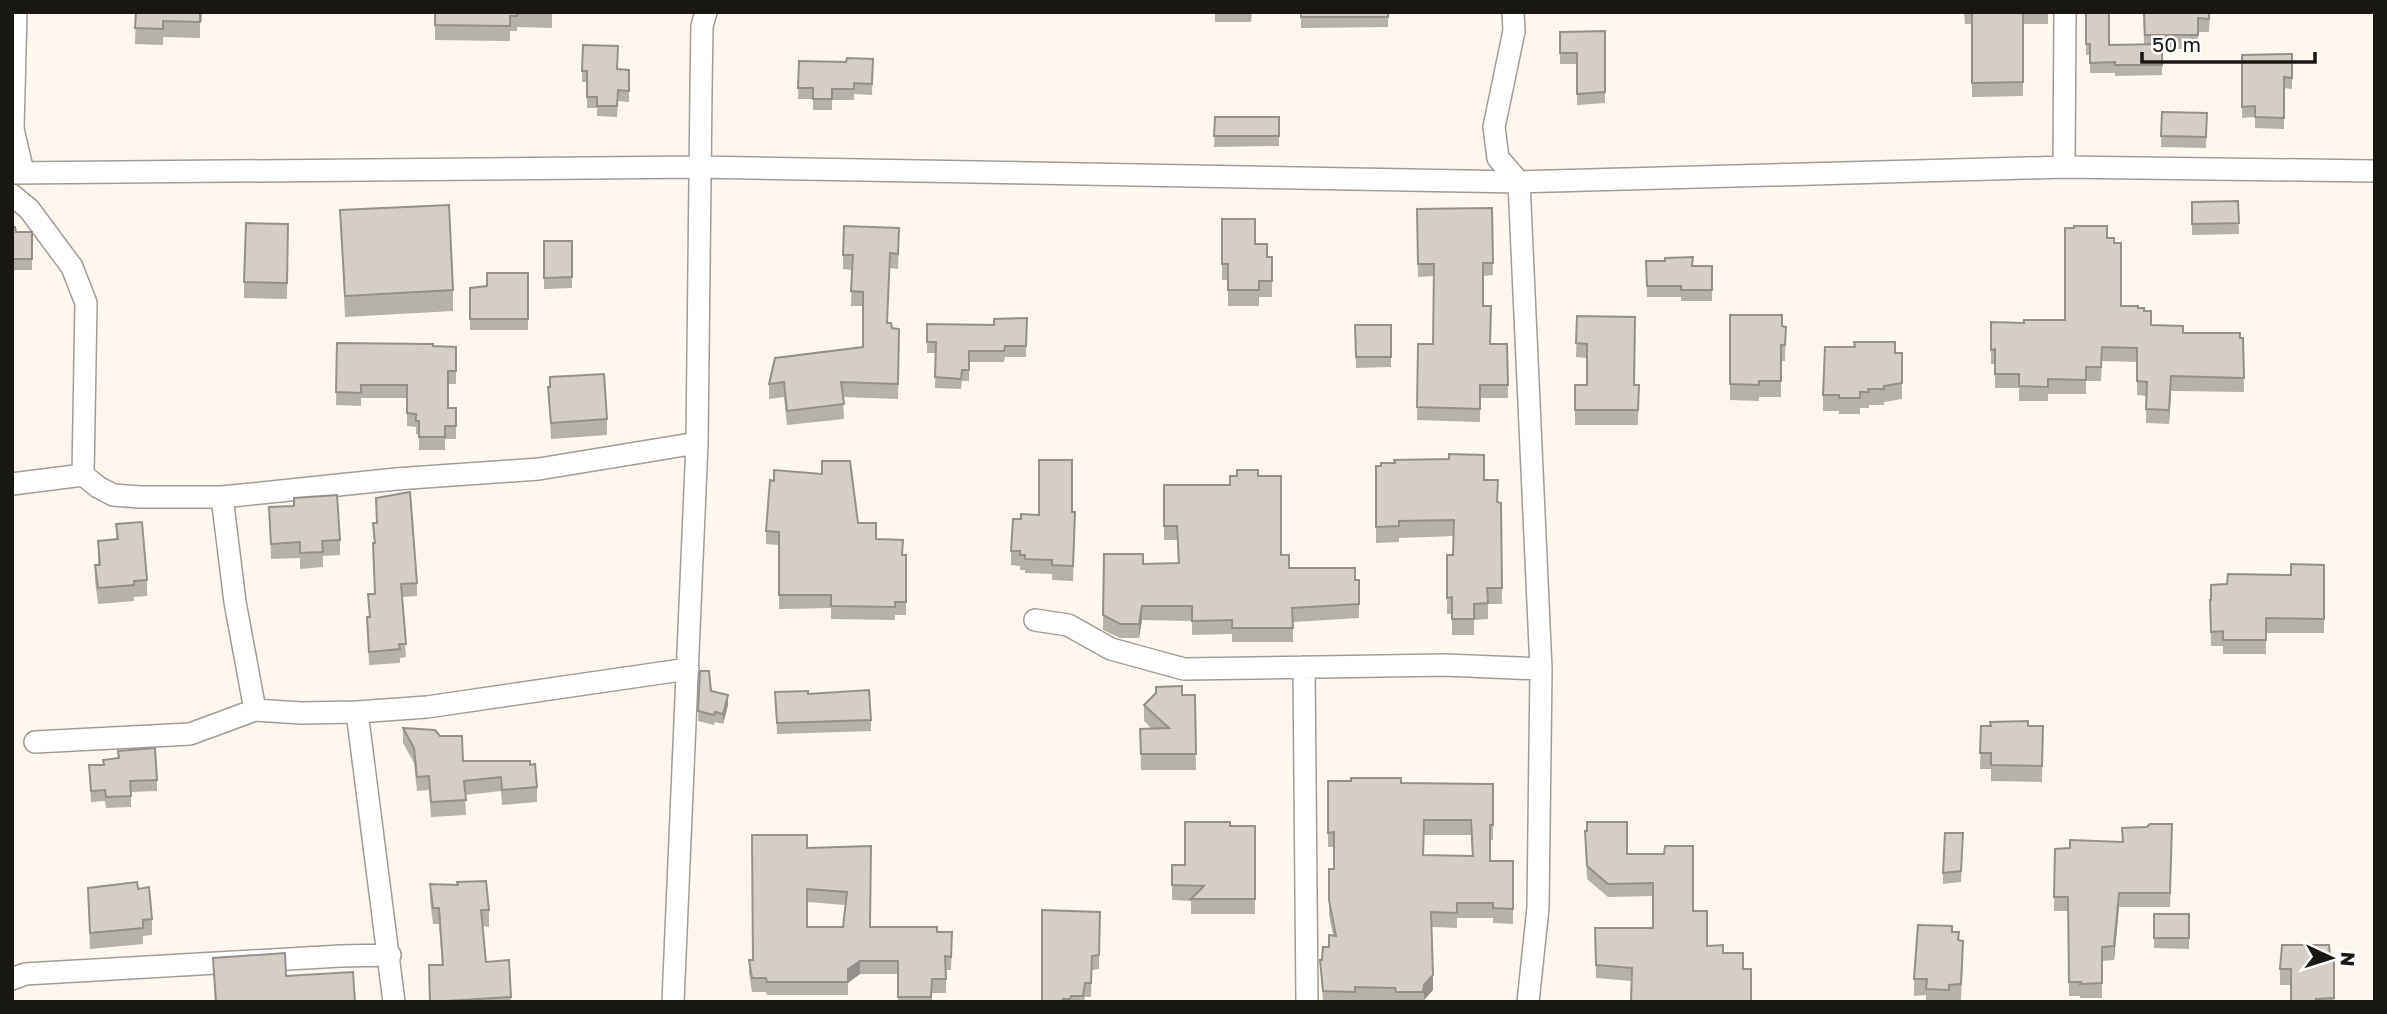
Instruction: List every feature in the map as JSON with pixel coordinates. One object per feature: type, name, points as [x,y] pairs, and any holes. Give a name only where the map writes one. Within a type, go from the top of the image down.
[{"type":"street","points":[[16,12],[13,129],[18,172],[699,167],[1519,182],[2064,167],[2375,170]]},
{"type":"street","points":[[1513,12],[1513,41],[1494,128],[1498,158],[1519,182],[1541,670],[1538,908],[1528,1002]]},
{"type":"street","points":[[2064,167],[2065,12]]},
{"type":"street","points":[[674,1002],[696,443],[703,17]]},
{"type":"street","points":[[12,195],[29,209],[72,267],[86,303],[83,475]]},
{"type":"street","points":[[12,484],[83,475],[98,488],[113,495],[222,497],[396,479],[539,469],[696,443]]},
{"type":"street","points":[[222,497],[235,602],[256,710]]},
{"type":"street","points":[[1035,620],[1068,625],[1111,649],[1184,669],[1445,666],[1541,670]]},
{"type":"street","points":[[1304,667],[1307,1002]]},
{"type":"street","points":[[35,742],[190,734],[256,710],[301,713],[426,707],[688,669]]},
{"type":"street","points":[[357,712],[394,1002]]},
{"type":"street","points":[[12,979],[25,974],[390,955]]},
{"type":"building","points":[[136,12],[200,12],[200,22],[163,21],[163,29],[135,28]]},
{"type":"building","points":[[435,12],[552,13],[517,13],[517,16],[510,16],[510,26],[435,25]]},
{"type":"building","points":[[1301,12],[1388,12],[1388,17],[1301,17]]},
{"type":"building","points":[[1972,12],[2023,12],[2023,82],[1972,83]]},
{"type":"building","points":[[2086,12],[2109,12],[2109,45],[2162,44],[2162,65],[2090,63],[2090,44],[2086,44]]},
{"type":"building","points":[[2144,12],[2209,12],[2209,19],[2198,18],[2198,35],[2145,35]]},
{"type":"building","points":[[1605,31],[1605,92],[1577,94],[1577,53],[1560,53],[1560,32]]},
{"type":"building","points":[[583,45],[618,46],[617,69],[629,70],[629,91],[618,90],[617,106],[597,106],[597,97],[587,97],[587,71],[582,71]]},
{"type":"building","points":[[2292,54],[2292,78],[2284,77],[2284,118],[2255,117],[2255,106],[2242,107],[2242,55]]},
{"type":"building","points":[[847,58],[873,59],[872,84],[854,83],[854,89],[832,89],[832,99],[813,99],[813,88],[798,88],[799,61],[846,62]]},
{"type":"building","points":[[2162,112],[2207,113],[2206,137],[2161,136]]},
{"type":"building","points":[[1215,117],[1279,117],[1279,136],[1214,136]]},
{"type":"building","points":[[2238,201],[2239,223],[2192,224],[2192,202]]},
{"type":"building","points":[[449,205],[453,290],[345,296],[340,210]]},
{"type":"building","points":[[1492,208],[1493,263],[1483,263],[1483,306],[1491,306],[1490,344],[1507,344],[1508,385],[1480,385],[1480,409],[1417,407],[1418,344],[1433,344],[1434,264],[1418,264],[1417,209]]},
{"type":"building","points":[[1222,219],[1255,219],[1255,244],[1267,244],[1267,257],[1272,257],[1272,281],[1259,281],[1259,290],[1228,290],[1228,264],[1222,264]]},
{"type":"building","points":[[246,223],[288,224],[287,283],[244,282]]},
{"type":"building","points":[[844,226],[899,228],[898,254],[890,253],[887,323],[891,323],[892,328],[899,329],[898,384],[841,382],[844,404],[787,411],[784,382],[769,384],[775,358],[863,347],[863,292],[851,291],[853,255],[843,255]]},
{"type":"building","points":[[2107,226],[2107,238],[2114,238],[2114,243],[2121,243],[2121,306],[2138,306],[2144,308],[2144,311],[2151,311],[2151,325],[2183,326],[2183,333],[2240,333],[2240,338],[2243,338],[2244,378],[2171,376],[2169,410],[2146,409],[2147,382],[2137,381],[2137,348],[2102,347],[2101,367],[2086,367],[2086,380],[2048,379],[2048,387],[2019,386],[2019,374],[1995,374],[1995,349],[1991,350],[1991,322],[2065,320],[2065,228]]},
{"type":"building","points":[[12,227],[15,227],[16,232],[32,232],[32,259],[12,259]]},
{"type":"building","points":[[544,241],[572,241],[572,277],[544,278]]},
{"type":"building","points":[[1693,257],[1692,266],[1712,266],[1712,290],[1647,286],[1646,261]]},
{"type":"building","points":[[487,273],[528,273],[528,319],[470,319],[470,288],[487,286]]},
{"type":"building","points":[[1730,315],[1782,315],[1782,326],[1786,327],[1785,345],[1781,345],[1781,381],[1759,381],[1759,385],[1730,384]]},
{"type":"building","points":[[1577,316],[1635,317],[1634,385],[1639,385],[1638,410],[1575,410],[1575,385],[1587,385],[1587,344],[1576,343]]},
{"type":"building","points":[[1027,318],[1026,346],[1005,346],[1004,351],[969,351],[969,370],[962,370],[961,379],[935,377],[936,342],[927,342],[927,324],[994,325],[994,319]]},
{"type":"building","points":[[1355,325],[1391,325],[1391,357],[1356,357]]},
{"type":"building","points":[[1854,342],[1895,342],[1895,353],[1902,353],[1902,383],[1884,386],[1884,389],[1868,389],[1869,392],[1860,392],[1860,398],[1823,395],[1825,347],[1855,347]]},
{"type":"building","points":[[337,343],[433,344],[456,347],[456,371],[448,371],[448,408],[456,408],[456,426],[445,426],[445,437],[419,437],[416,414],[407,413],[407,385],[361,385],[361,393],[336,392]]},
{"type":"building","points":[[604,374],[607,419],[551,423],[548,387],[550,377]]},
{"type":"building","points":[[1449,454],[1484,455],[1484,480],[1498,480],[1497,502],[1501,503],[1502,588],[1487,588],[1488,603],[1474,604],[1474,619],[1452,619],[1452,597],[1447,598],[1447,555],[1453,555],[1454,520],[1399,521],[1399,526],[1376,527],[1376,466],[1381,466],[1381,463],[1395,463],[1394,460],[1449,459]]},
{"type":"building","points":[[1039,460],[1072,460],[1072,512],[1075,512],[1073,566],[1052,565],[1052,560],[1025,559],[1025,555],[1020,555],[1020,551],[1011,551],[1013,519],[1021,519],[1021,514],[1039,515]]},
{"type":"building","points":[[822,461],[850,461],[858,523],[876,523],[876,539],[903,540],[902,555],[906,555],[906,602],[895,602],[895,607],[831,606],[831,595],[779,595],[779,532],[766,531],[770,480],[774,481],[774,470],[822,474]]},
{"type":"building","points":[[1237,470],[1258,470],[1258,476],[1281,476],[1281,555],[1289,555],[1289,568],[1355,568],[1355,580],[1359,580],[1359,604],[1292,608],[1293,628],[1232,628],[1232,620],[1192,621],[1192,606],[1142,606],[1139,624],[1120,624],[1103,615],[1104,554],[1143,554],[1143,564],[1179,563],[1177,526],[1164,526],[1164,485],[1230,485],[1230,476],[1237,476]]},
{"type":"building","points":[[410,492],[417,583],[401,584],[406,644],[399,644],[400,649],[369,652],[368,594],[375,594],[373,523],[377,523],[376,498]]},
{"type":"building","points":[[337,495],[340,540],[322,541],[323,552],[300,553],[300,542],[271,544],[269,507],[294,506],[294,498]]},
{"type":"building","points":[[142,522],[147,580],[134,581],[134,585],[98,588],[95,565],[100,565],[98,541],[118,539],[116,524]]},
{"type":"building","points":[[2291,564],[2324,565],[2324,619],[2266,618],[2266,640],[2223,640],[2223,631],[2211,632],[2211,585],[2227,584],[2228,574],[2291,575]]},
{"type":"building","points":[[700,671],[709,671],[711,691],[728,695],[723,714],[698,711]]},
{"type":"building","points":[[1182,686],[1182,695],[1195,695],[1196,754],[1141,754],[1140,729],[1169,728],[1144,705],[1156,693],[1156,687]]},
{"type":"building","points":[[869,690],[871,720],[777,723],[775,692],[808,691],[808,694]]},
{"type":"building","points":[[2028,721],[2028,726],[2043,726],[2042,766],[1991,765],[1991,753],[1980,753],[1981,726],[1991,726],[1990,722]]},
{"type":"building","points":[[403,728],[435,730],[440,736],[462,736],[463,761],[530,761],[530,765],[535,764],[537,787],[502,790],[501,777],[464,781],[466,800],[431,802],[429,776],[417,777],[414,748]]},
{"type":"building","points":[[155,748],[157,780],[130,781],[131,796],[106,797],[105,790],[91,791],[89,765],[104,765],[103,760],[119,758],[118,751]]},
{"type":"building","points":[[1351,778],[1401,778],[1401,783],[1493,784],[1490,861],[1513,861],[1513,909],[1493,908],[1493,903],[1457,903],[1457,913],[1431,912],[1433,975],[1424,985],[1423,992],[1355,987],[1355,992],[1323,991],[1320,960],[1323,947],[1329,947],[1329,935],[1336,936],[1329,900],[1329,869],[1334,869],[1334,832],[1328,833],[1328,781],[1351,781]],"holes":[[[1424,820],[1471,820],[1473,856],[1423,855]]]},
{"type":"building","points":[[1185,822],[1230,822],[1230,826],[1255,826],[1255,899],[1191,899],[1204,886],[1172,885],[1172,865],[1185,865]]},
{"type":"building","points":[[1587,822],[1627,822],[1627,854],[1664,854],[1665,846],[1693,846],[1693,911],[1707,911],[1707,946],[1723,945],[1723,953],[1743,953],[1743,969],[1751,969],[1751,1002],[1631,1002],[1632,968],[1596,965],[1595,928],[1653,928],[1653,883],[1608,884],[1587,866]]},
{"type":"building","points":[[2150,824],[2172,824],[2170,893],[2119,893],[2114,946],[2102,947],[2102,983],[2069,982],[2068,897],[2054,897],[2055,849],[2070,848],[2070,840],[2123,842],[2122,828],[2147,827]]},
{"type":"building","points":[[1945,833],[1963,833],[1961,871],[1943,873]]},
{"type":"building","points":[[752,835],[807,835],[807,848],[871,846],[870,927],[937,927],[937,932],[952,932],[951,957],[945,956],[946,979],[932,979],[931,997],[898,997],[898,961],[860,961],[848,969],[848,982],[767,982],[766,978],[752,978],[749,960],[753,960]],"holes":[[[807,889],[847,892],[843,927],[807,927]]]},
{"type":"building","points":[[486,881],[489,910],[481,910],[486,962],[509,960],[511,997],[430,1002],[429,965],[443,965],[439,908],[433,908],[430,884],[458,885],[457,882]]},
{"type":"building","points":[[137,882],[138,889],[149,887],[152,919],[143,920],[143,928],[90,933],[88,888]]},
{"type":"building","points":[[1042,910],[1100,912],[1099,955],[1092,956],[1091,983],[1085,983],[1083,996],[1071,996],[1070,999],[1063,999],[1063,1002],[1042,1002]]},
{"type":"building","points":[[2154,914],[2189,914],[2189,938],[2154,938]]},
{"type":"building","points":[[1918,925],[1952,926],[1952,932],[1959,932],[1958,940],[1963,941],[1961,984],[1949,985],[1949,990],[1926,989],[1927,979],[1914,979]]},
{"type":"building","points":[[2282,945],[2329,945],[2330,956],[2334,956],[2334,998],[2316,999],[2316,1002],[2291,1002],[2291,969],[2280,969]]},
{"type":"building","points":[[285,953],[286,976],[353,972],[355,1002],[216,1002],[213,958]]}]
